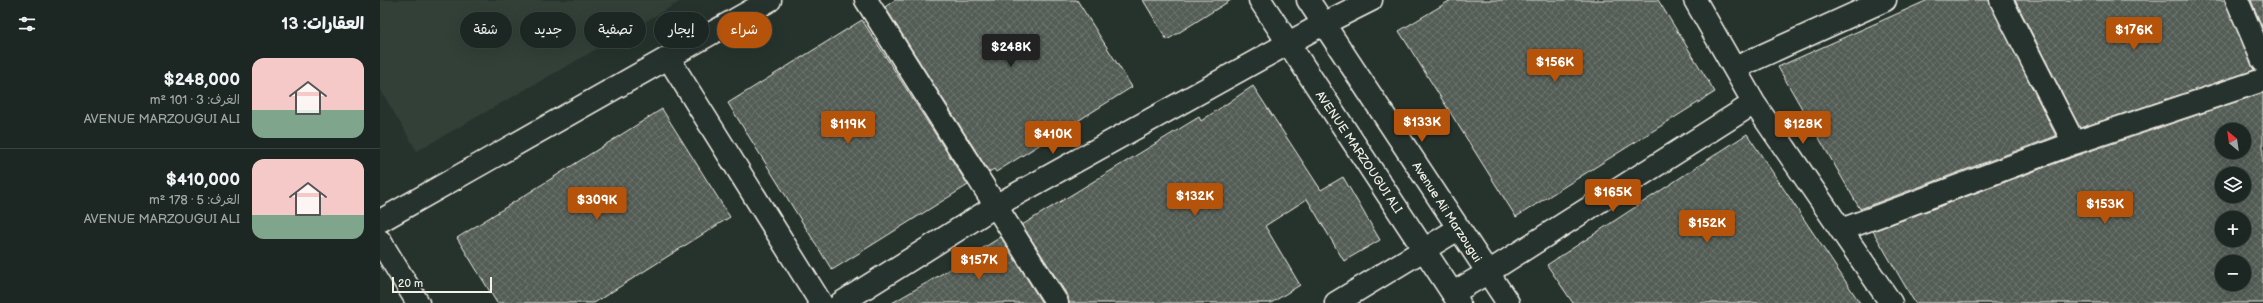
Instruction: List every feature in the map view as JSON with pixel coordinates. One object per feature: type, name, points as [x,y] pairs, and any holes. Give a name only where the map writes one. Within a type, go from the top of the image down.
[{"type":"street","points":[[380,221],[669,59],[770,0]]},
{"type":"street","points":[[866,0],[998,205],[1058,303]]},
{"type":"street","name":"AVENUE MARZOUGUI ALI","points":[[1260,0],[1287,44],[1456,298]]},
{"type":"street","name":"Avenue Ali Marzougui","points":[[1308,0],[1508,303]]},
{"type":"street","points":[[841,303],[998,205],[1323,24],[1371,0]]},
{"type":"street","points":[[1695,0],[1754,103],[1891,303]]},
{"type":"street","points":[[1735,68],[1885,0]]},
{"type":"street","points":[[2001,0],[2074,143]]},
{"type":"street","points":[[2237,0],[2263,61]]},
{"type":"street","points":[[669,59],[821,303]]},
{"type":"street","points":[[1841,230],[2074,143],[2263,80]]},
{"type":"street","points":[[1456,298],[1487,273],[1754,103]]},
{"type":"street","points":[[1336,303],[1458,229]]},
{"type":"street","points":[[380,241],[418,303]]},
{"type":"shaded area","points":[[380,0],[683,0],[662,12],[654,12],[654,16],[646,21],[646,12],[584,12],[584,48],[598,48],[417,151],[380,89]]},
{"type":"building","points":[[895,0],[1077,0],[1132,87],[996,172],[994,169],[989,172],[885,7]]},
{"type":"building","points":[[1143,0],[1231,0],[1167,40]]},
{"type":"building","points":[[1451,0],[1658,0],[1715,92],[1516,217],[1399,31]]},
{"type":"building","points":[[1928,0],[1989,0],[2056,136],[1860,209],[1778,67]]},
{"type":"building","points":[[2015,0],[2225,0],[2254,70],[2080,128]]},
{"type":"building","points":[[2251,0],[2263,0],[2263,29]]},
{"type":"building","points":[[862,20],[968,185],[832,270],[728,103]]},
{"type":"building","points":[[1253,86],[1321,190],[1343,177],[1380,240],[1344,261],[1307,199],[1265,226],[1300,285],[1271,303],[1069,303],[1068,296],[1022,225],[1199,117],[1201,121]]},
{"type":"building","points":[[2263,93],[2263,303],[1915,303],[1873,231],[2078,155]]},
{"type":"building","points":[[662,109],[730,217],[594,303],[497,303],[457,238]]},
{"type":"building","points":[[1747,134],[1860,303],[1573,303],[1547,265]]},
{"type":"building","points":[[1001,237],[1042,303],[892,303],[935,278]]}]
